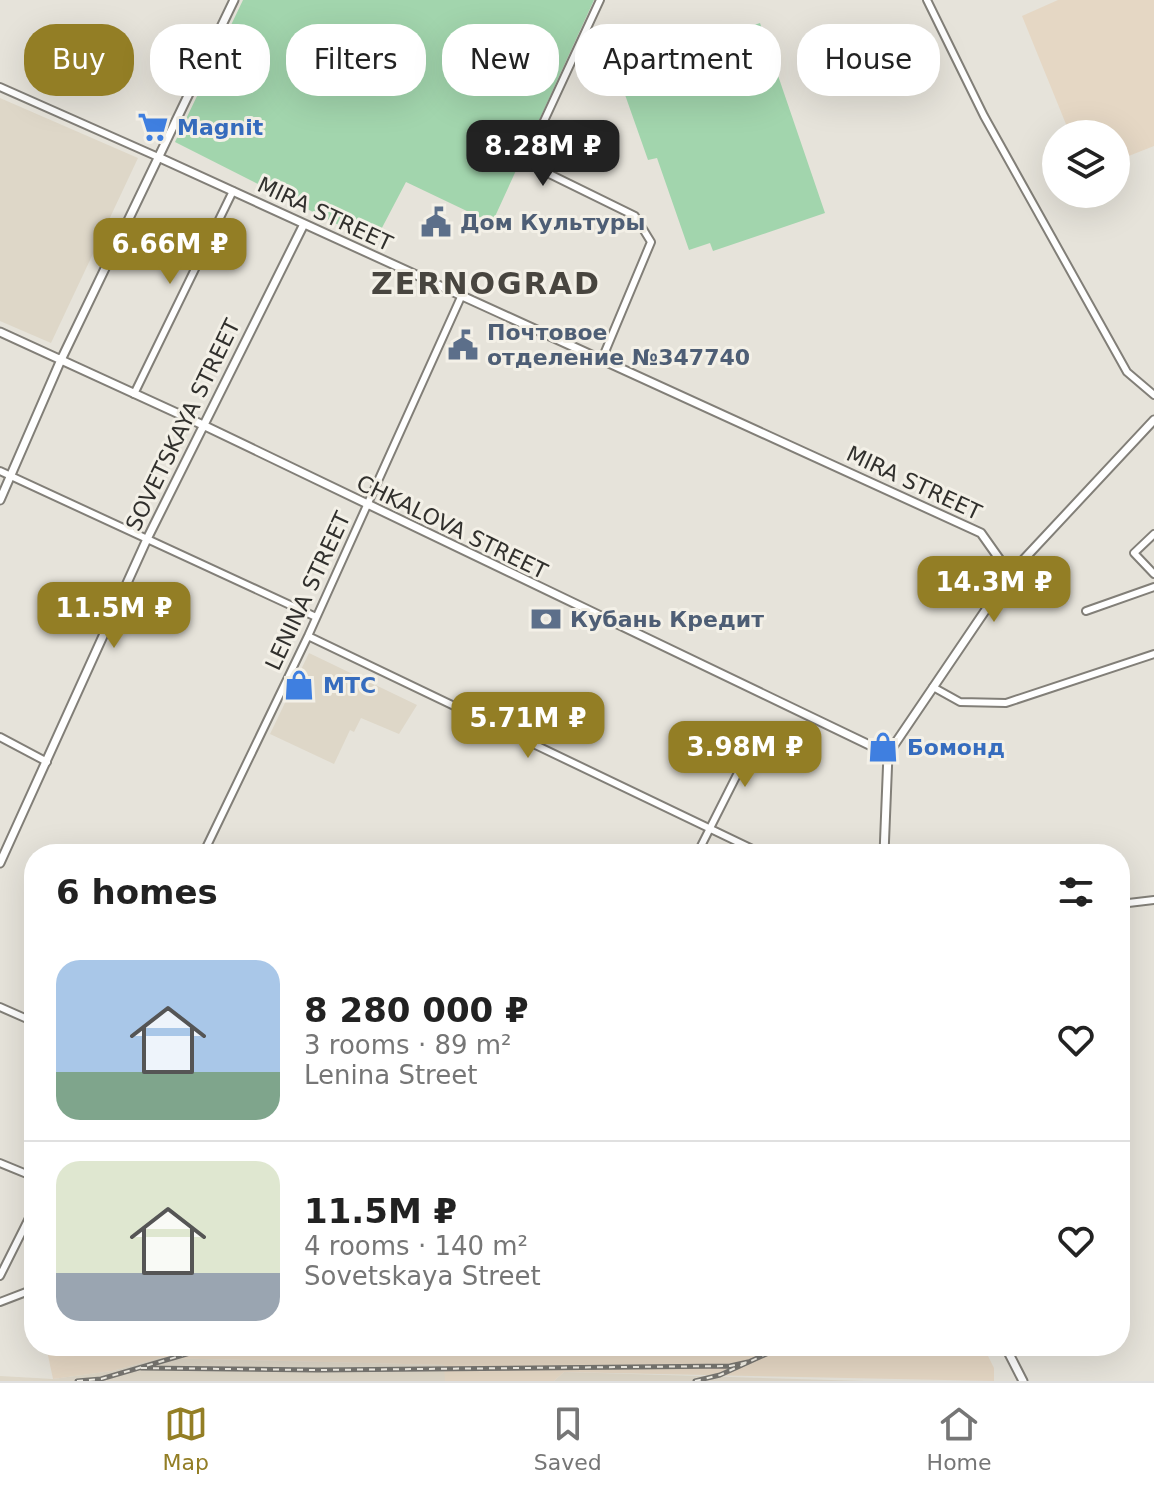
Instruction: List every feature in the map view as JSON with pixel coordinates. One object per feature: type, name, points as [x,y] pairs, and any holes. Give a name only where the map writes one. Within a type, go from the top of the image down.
[{"type":"street","points":[[0,500],[60,362],[234,0]]},
{"type":"street","points":[[600,0],[525,162],[635,216],[651,242],[602,359]]},
{"type":"street","points":[[927,0],[984,116],[1127,372],[1154,395]]},
{"type":"street","name":"MIRA STREET","points":[[0,87],[981,533],[1010,574]]},
{"type":"street","points":[[134,394],[233,191]]},
{"type":"street","name":"SOVETSKAYA STREET","points":[[0,863],[147,539],[304,224]]},
{"type":"street","name":"LENINA STREET","points":[[208,844],[308,636],[461,297]]},
{"type":"street","name":"CHKALOVA STREET","points":[[0,332],[203,425],[367,507],[888,754]]},
{"type":"street","points":[[884,844],[888,754],[1010,574],[1153,422]]},
{"type":"street","points":[[0,471],[316,617]]},
{"type":"street","points":[[1154,534],[1134,553],[1154,574]]},
{"type":"street","points":[[1086,611],[1154,587]]},
{"type":"street","points":[[308,636],[740,844]]},
{"type":"street","points":[[933,687],[960,702],[1006,703],[1154,654]]},
{"type":"street","points":[[701,844],[757,735]]},
{"type":"street","points":[[0,737],[47,762]]},
{"type":"street","points":[[1130,903],[1154,900]]},
{"type":"street","points":[[0,1007],[24,1018]]},
{"type":"street","points":[[0,1163],[24,1173]]},
{"type":"street","points":[[0,1276],[24,1228]]},
{"type":"street","points":[[0,1302],[24,1293]]},
{"type":"street","points":[[1010,1356],[1023,1381]]},
{"type":"shaded area","points":[[1058,0],[1154,0],[1154,146],[1130,155],[1130,120],[1064,120],[1022,16]]},
{"type":"shaded area","points":[[0,98],[138,158],[51,343],[0,321]]},
{"type":"shaded area","points":[[309,653],[417,705],[399,734],[361,718],[354,732],[350,730],[334,764],[270,734]]},
{"type":"shaded area","points":[[48,1356],[988,1356],[994,1368],[994,1381],[564,1372],[554,1381],[445,1381],[444,1365],[160,1358],[112,1371],[53,1379]]},
{"type":"shaded area","points":[[160,1358],[445,1365],[445,1381],[0,1381],[0,1376],[53,1379],[112,1371]]},
{"type":"shaded area","points":[[564,1372],[865,1381],[554,1381]]},
{"type":"green space","points":[[243,0],[594,0],[583,24],[575,24],[575,42],[559,77],[559,24],[442,24],[442,96],[550,96],[492,223],[406,182],[374,243],[175,142],[197,96],[270,96],[270,24],[232,24]]},
{"type":"green space","points":[[781,84],[825,213],[713,251],[710,243],[689,250],[657,158],[648,160],[625,96],[781,96]]},
{"type":"railway","points":[[77,1381],[101,1379],[180,1356]]},
{"type":"railway","points":[[695,1381],[720,1375],[762,1356]]},
{"type":"railway","points":[[141,1368],[317,1370],[730,1366],[748,1362]]},
{"type":"place","name":"Magnit","points":[[153,127]]},
{"type":"place","name":"Дом Культуры","points":[[436,222]]},
{"type":"place","name":"Почтовое отделение №347740","points":[[463,345]]},
{"type":"place","name":"Кубань Кредит","points":[[546,619]]},
{"type":"place","name":"МТС","points":[[299,685]]},
{"type":"place","name":"Бомонд","points":[[883,747]]},
{"type":"district","name":"ZERNOGRAD","points":[[486,283]]}]
